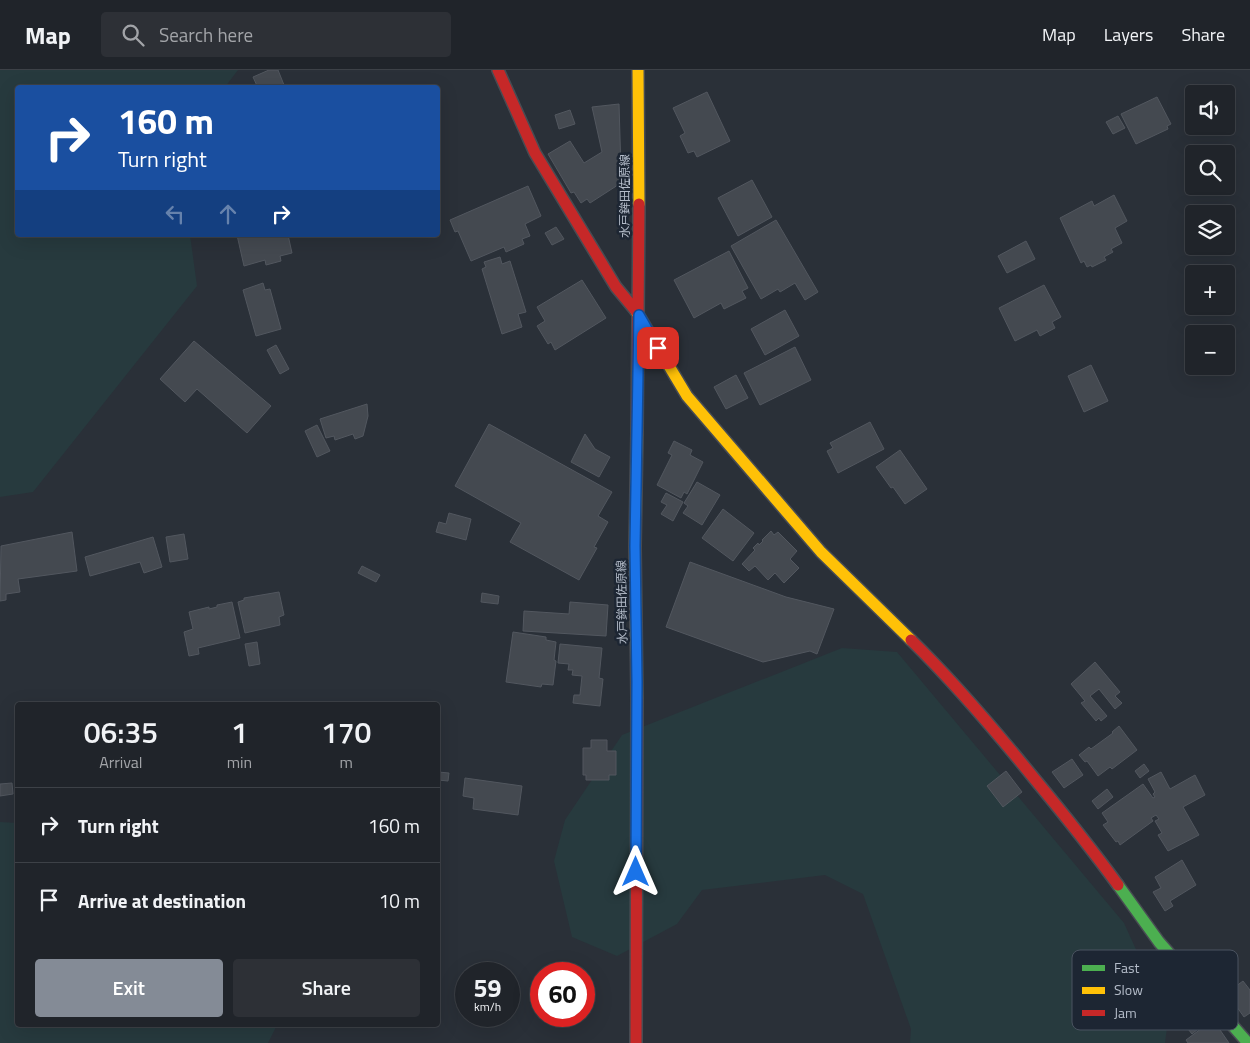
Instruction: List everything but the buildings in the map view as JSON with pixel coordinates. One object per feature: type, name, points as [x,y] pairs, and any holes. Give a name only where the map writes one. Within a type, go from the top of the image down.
[{"type":"street","points":[[498,70],[535,153],[616,287],[639,315],[686,396],[803,532],[942,670],[993,728],[1091,848],[1166,950]]},
{"type":"street","name":"水戸鉾田佐原線","points":[[636,1043],[637,682],[635,546],[639,315],[638,70]]},
{"type":"street","points":[[1237,1030],[1248,1043]]},
{"type":"green space","points":[[0,70],[238,70],[227,85],[15,85],[15,237],[190,237],[197,286],[33,492],[0,497]]},
{"type":"green space","points":[[842,648],[897,652],[1124,923],[1136,950],[1072,950],[1072,1030],[1167,1030],[1165,1043],[910,1043],[911,1029],[863,894],[825,875],[702,890],[677,924],[617,956],[572,937],[554,861],[565,820],[622,735]]},
{"type":"green space","points":[[0,822],[15,823],[15,1027],[276,1027],[268,1043],[0,1043]]},
{"type":"traffic: fast","points":[[1118,885],[1166,950]]},
{"type":"traffic: fast","points":[[1237,1030],[1248,1043]]},
{"type":"traffic: slow","points":[[638,70],[639,204]]},
{"type":"traffic: slow","points":[[636,311],[687,396],[821,552],[911,640]]},
{"type":"traffic: slow","points":[[637,433],[635,547],[637,698]]},
{"type":"traffic: jam","points":[[498,70],[535,153],[616,287],[636,311]]},
{"type":"traffic: jam","points":[[637,433],[639,204]]},
{"type":"traffic: jam","points":[[911,640],[1004,741],[1118,885]]},
{"type":"traffic: jam","points":[[636,1043],[637,698]]},
{"type":"route","points":[[636,872],[637,682],[635,546],[639,315],[658,348]]}]
